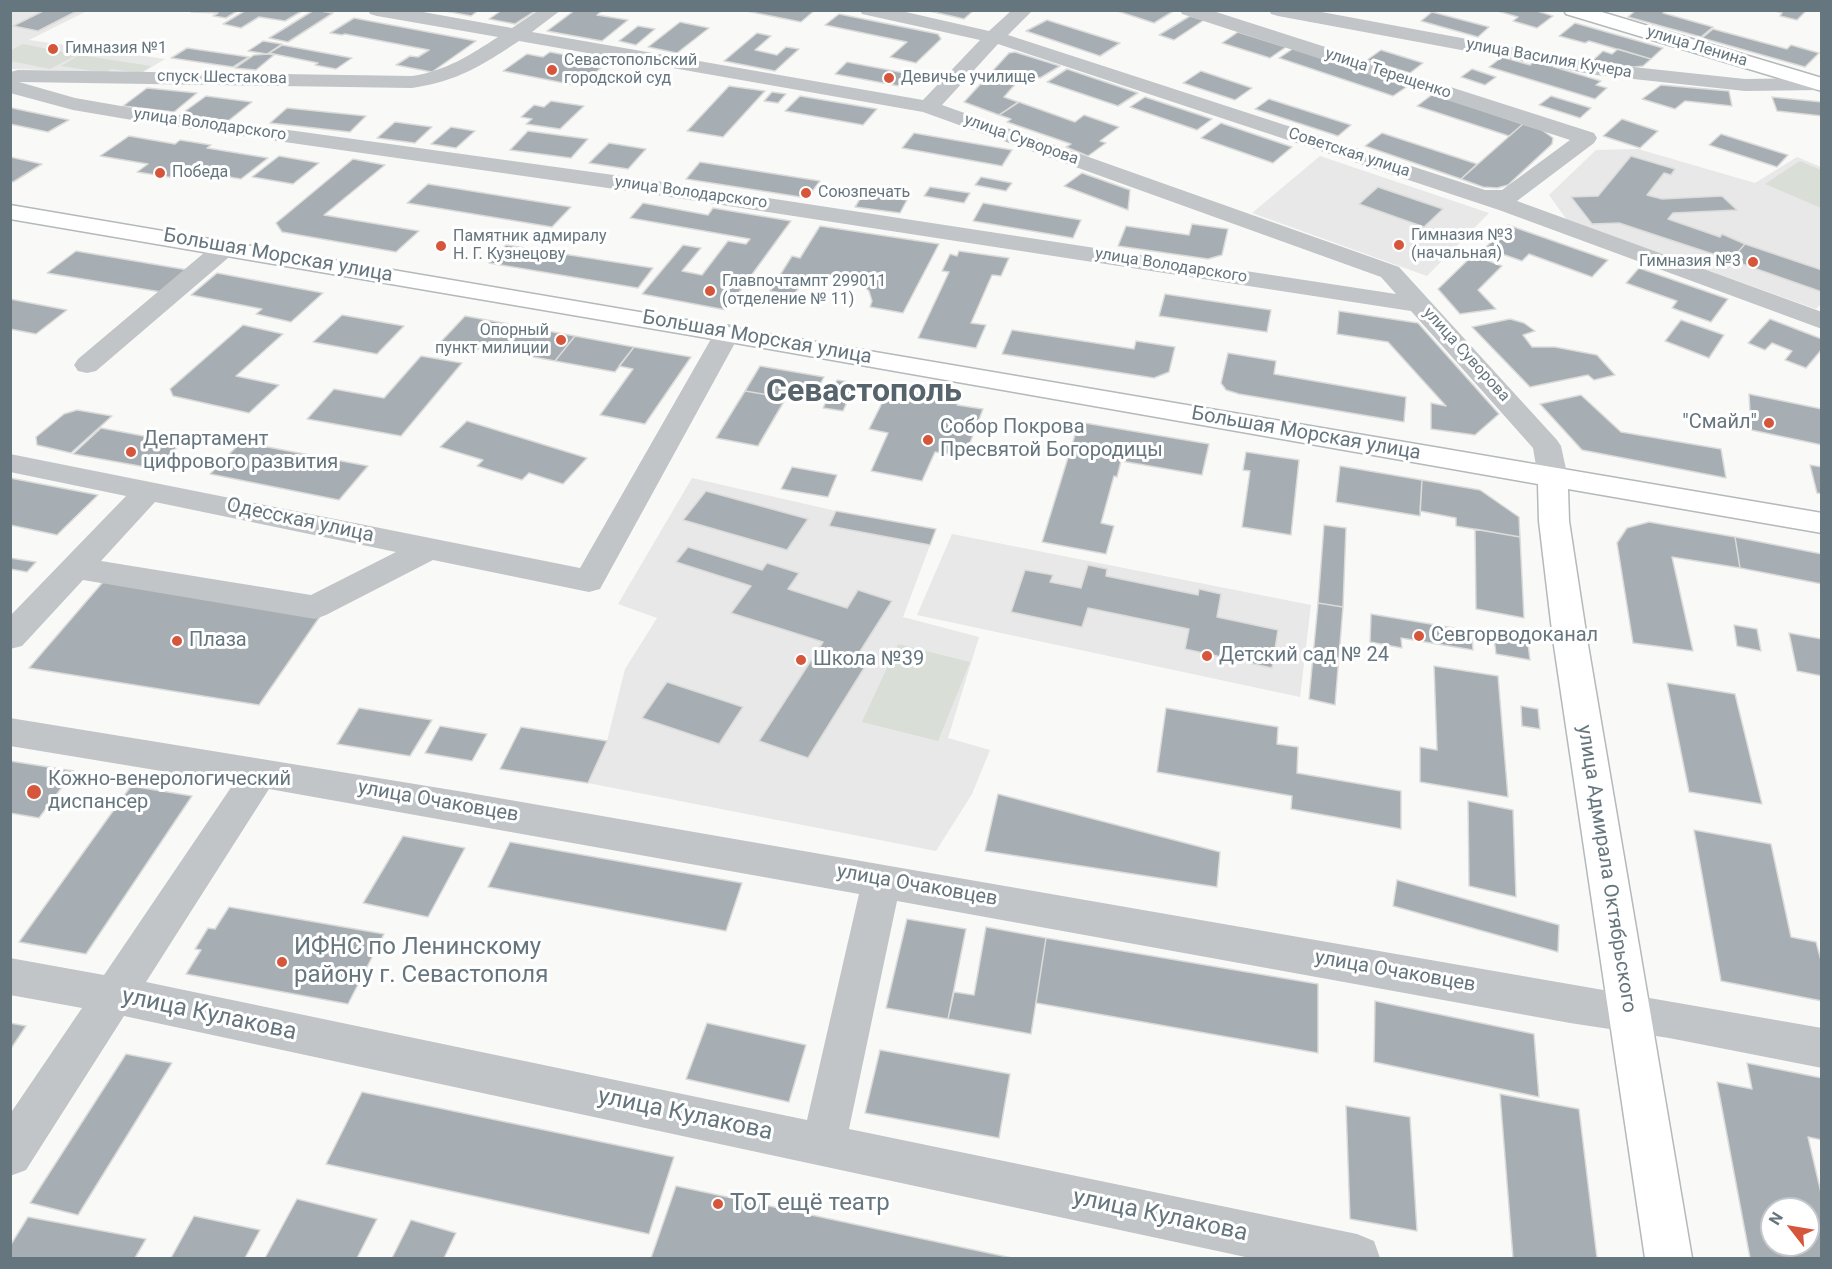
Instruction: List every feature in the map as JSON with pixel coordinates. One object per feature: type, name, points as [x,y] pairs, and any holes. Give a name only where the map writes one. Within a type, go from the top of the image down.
[{"type":"main road","name":"улица Ленина","points":[[1573,10],[1821,84]]},
{"type":"main road","name":"Большая Морская улица","points":[[10,212],[728,332],[1553,478],[1821,523]]},
{"type":"main road","name":"улица Адмирала Октябрьского","points":[[1553,478],[1554,520],[1570,639],[1669,1258]]},
{"type":"street","name":"улица Суворова","points":[[377,10],[928,107],[1390,272],[1547,446],[1553,478]]},
{"type":"street","name":"спуск Шестакова","points":[[10,76],[412,82],[433,78],[466,66],[517,35],[552,10]]},
{"type":"street","name":"Советская улица","points":[[869,10],[994,37],[1479,196],[1821,321]]},
{"type":"street","points":[[928,107],[994,37],[1024,10]]},
{"type":"street","name":"улица Терещенко","points":[[1189,10],[1586,138],[1507,197],[1479,196]]},
{"type":"street","name":"улица Василия Кучера","points":[[1278,10],[1596,69],[1745,85],[1821,84]]},
{"type":"street","name":"улица Володарского","points":[[10,86],[73,104],[144,116],[657,188],[1421,305]]},
{"type":"street","points":[[87,365],[226,248]]},
{"type":"street","name":"Одесская улица","points":[[10,464],[150,490],[589,581],[728,332]]},
{"type":"street","points":[[10,637],[150,490]]},
{"type":"street","points":[[76,568],[315,607],[431,548]]},
{"type":"street","name":"улица Очаковцев","points":[[10,732],[261,772],[882,880],[1821,1048]]},
{"type":"street","points":[[10,1154],[261,772]]},
{"type":"street","points":[[824,1144],[882,880]]},
{"type":"street","name":"улица Кулакова","points":[[10,976],[113,994],[1358,1258]]},
{"type":"shaded area","name":"Гимназия №1","points":[[11,11],[87,11],[29,40],[165,59],[142,73],[11,69]]},
{"type":"shaded area","points":[[23,44],[77,55],[50,69],[11,61],[11,50]]},
{"type":"shaded area","points":[[79,55],[151,66],[141,73],[111,69],[105,73],[61,66]]},
{"type":"shaded area","name":"Гимназия №3","points":[[1638,149],[1755,183],[1797,157],[1821,167],[1821,304],[1816,309],[1567,220],[1549,195],[1596,150]]},
{"type":"shaded area","name":"Гимназия №3 (начальная)","points":[[1320,156],[1489,213],[1427,276],[1252,213]]},
{"type":"shaded area","points":[[1800,161],[1821,170],[1821,208],[1765,184]]},
{"type":"shaded area","name":"Школа №39","points":[[692,478],[836,511],[936,529],[903,617],[979,637],[948,738],[990,750],[972,794],[936,851],[588,783],[607,741],[625,669],[657,618],[618,604]]},
{"type":"shaded area","name":"Детский сад № 24","points":[[952,534],[1311,605],[1300,697],[917,615]]},
{"type":"shaded area","points":[[898,644],[970,662],[938,741],[862,722]]},
{"type":"building","points":[[45,10],[79,10],[38,31],[13,26]]},
{"type":"building","points":[[193,10],[239,10],[226,18],[213,16],[218,13],[191,12]]},
{"type":"building","points":[[246,10],[302,11],[285,21],[259,17],[241,28],[223,24]]},
{"type":"building","points":[[314,10],[333,13],[288,42],[269,38]]},
{"type":"building","points":[[440,10],[479,10],[471,16]]},
{"type":"building","points":[[502,10],[537,10],[515,24],[489,19]]},
{"type":"building","points":[[575,10],[603,10],[597,15],[628,20],[602,41],[547,31]]},
{"type":"building","points":[[741,10],[815,10],[801,22]]},
{"type":"building","points":[[925,10],[974,10],[964,19]]},
{"type":"building","points":[[1114,10],[1169,10],[1172,12],[1154,23]]},
{"type":"building","points":[[1494,10],[1534,10],[1553,16],[1537,28],[1513,21],[1518,17]]},
{"type":"building","points":[[1636,10],[1666,10],[1663,13],[1713,27],[1701,37],[1628,17]]},
{"type":"building","points":[[1772,10],[1807,10],[1797,20],[1780,16],[1782,13]]},
{"type":"building","points":[[1432,12],[1489,27],[1478,37],[1421,21]]},
{"type":"building","points":[[839,14],[938,34],[941,39],[916,63],[890,57],[907,42],[825,25]]},
{"type":"building","points":[[1190,16],[1204,20],[1174,40],[1159,35]]},
{"type":"building","points":[[354,18],[476,41],[432,72],[396,65],[410,56],[418,57],[429,50],[330,33]]},
{"type":"building","points":[[1047,20],[1120,43],[1100,56],[1026,31]]},
{"type":"building","points":[[680,22],[709,28],[677,53],[648,47]]},
{"type":"building","points":[[1575,23],[1663,48],[1651,59],[1589,41],[1585,43],[1559,36]]},
{"type":"building","points":[[638,26],[655,29],[636,45],[619,41]]},
{"type":"building","points":[[1713,29],[1787,49],[1791,45],[1819,53],[1805,67],[1702,38]]},
{"type":"building","points":[[1238,32],[1286,47],[1270,58],[1222,43]]},
{"type":"building","points":[[757,33],[771,36],[755,50],[777,55],[786,47],[799,49],[775,71],[724,61]]},
{"type":"building","points":[[263,41],[282,44],[267,54],[248,51]]},
{"type":"building","points":[[282,45],[352,58],[336,69],[269,53]]},
{"type":"building","points":[[187,48],[249,57],[233,67],[171,58]]},
{"type":"building","points":[[1294,48],[1408,86],[1393,96],[1279,58]]},
{"type":"building","points":[[1618,49],[1651,59],[1643,66],[1634,67],[1590,63],[1603,51],[1612,54]]},
{"type":"building","points":[[1381,50],[1423,63],[1410,73],[1367,60]]},
{"type":"building","name":"Севастопольский городской суд","points":[[550,52],[587,59],[580,64],[601,68],[579,86],[503,71],[527,54],[543,57]]},
{"type":"building","points":[[1015,52],[1060,66],[1040,78],[1025,73],[1004,97],[1018,102],[999,115],[964,102],[1009,53]]},
{"type":"building","points":[[254,55],[274,55],[256,70],[235,68]]},
{"type":"building","points":[[1502,57],[1530,65],[1534,61],[1601,81],[1596,85],[1607,88],[1595,99],[1489,67]]},
{"type":"building","points":[[847,62],[910,74],[899,86],[835,74]]},
{"type":"building","points":[[1067,69],[1138,93],[1118,106],[1047,82]]},
{"type":"building","points":[[1472,69],[1496,77],[1485,85],[1461,77]]},
{"type":"building","points":[[1201,71],[1252,88],[1235,100],[1183,83]]},
{"type":"building","points":[[1661,85],[1729,91],[1732,106],[1685,101],[1675,109],[1642,99]]},
{"type":"building","points":[[729,86],[765,91],[723,137],[687,131]]},
{"type":"building","points":[[147,88],[197,93],[174,112],[123,106]]},
{"type":"building","points":[[772,92],[786,94],[778,103],[764,101]]},
{"type":"building","points":[[1433,94],[1523,124],[1509,136],[1417,106]]},
{"type":"building","points":[[206,96],[252,102],[228,121],[181,114]]},
{"type":"building","points":[[800,96],[877,109],[863,125],[785,111]]},
{"type":"building","points":[[1551,96],[1591,108],[1580,118],[1539,105]]},
{"type":"building","points":[[1145,97],[1212,119],[1197,130],[1130,107]]},
{"type":"building","points":[[1772,97],[1822,102],[1822,116],[1777,111]]},
{"type":"building","points":[[1269,99],[1351,125],[1338,136],[1255,109]]},
{"type":"building","points":[[551,101],[584,106],[560,129],[526,124],[532,119],[521,117],[534,105],[544,107]]},
{"type":"building","points":[[1019,102],[1075,122],[1084,115],[1119,127],[1100,141],[1106,143],[1088,156],[1066,147],[1071,144],[1007,122],[1011,119],[999,115]]},
{"type":"building","points":[[10,108],[69,120],[48,132],[10,124]]},
{"type":"building","points":[[287,108],[366,116],[350,132],[270,123]]},
{"type":"building","points":[[1622,119],[1658,131],[1640,148],[1603,136]]},
{"type":"building","points":[[395,122],[432,127],[415,143],[377,138]]},
{"type":"building","points":[[1221,123],[1292,147],[1273,163],[1201,138]]},
{"type":"building","points":[[1523,124],[1542,130],[1553,138],[1552,144],[1508,185],[1497,188],[1483,187],[1461,179]]},
{"type":"building","points":[[451,127],[475,131],[456,148],[431,144]]},
{"type":"building","points":[[528,131],[588,139],[571,158],[510,150]]},
{"type":"building","points":[[914,133],[1012,150],[1002,166],[902,148]]},
{"type":"building","points":[[1382,133],[1477,164],[1461,179],[1365,146]]},
{"type":"building","points":[[1721,134],[1788,155],[1777,167],[1709,145]]},
{"type":"building","points":[[129,136],[175,144],[180,140],[211,145],[207,148],[268,158],[241,179],[192,171],[181,179],[137,172],[148,164],[100,156]]},
{"type":"building","points":[[609,143],[646,149],[628,169],[589,163]]},
{"type":"building","points":[[279,156],[319,163],[293,184],[252,177]]},
{"type":"building","points":[[1631,156],[1675,169],[1671,175],[1664,173],[1647,195],[1662,199],[1722,196],[1737,210],[1673,213],[1668,219],[1720,237],[1722,234],[1745,244],[1731,260],[1619,223],[1592,224],[1571,197],[1598,196]]},
{"type":"building","points":[[10,157],[42,164],[13,182],[10,181]]},
{"type":"building","points":[[353,159],[385,165],[324,215],[419,231],[396,252],[282,232],[276,223]]},
{"type":"building","points":[[700,162],[820,181],[807,198],[686,179]]},
{"type":"building","points":[[1082,173],[1130,190],[1128,210],[1064,186]]},
{"type":"building","points":[[981,177],[1012,183],[1006,191],[975,185]]},
{"type":"building","points":[[428,184],[571,207],[552,227],[407,203]]},
{"type":"building","points":[[930,187],[970,193],[964,203],[924,196]]},
{"type":"building","name":"Гимназия №3 (начальная)","points":[[1378,187],[1443,209],[1424,227],[1359,204]]},
{"type":"building","points":[[863,194],[907,200],[900,213],[855,207]]},
{"type":"building","points":[[643,203],[708,215],[713,208],[791,221],[726,310],[642,294],[683,245],[701,248],[682,271],[702,275],[728,241],[746,244],[750,239],[630,218]]},
{"type":"building","points":[[983,203],[1081,220],[1073,238],[973,221]]},
{"type":"building","points":[[1192,224],[1228,229],[1222,255],[1208,259],[1118,246],[1126,226],[1189,235]]},
{"type":"building","points":[[1508,225],[1608,260],[1592,277],[1529,254],[1522,261],[1485,248]]},
{"type":"building","points":[[820,226],[939,244],[903,313],[870,307],[872,301],[869,291],[860,283],[845,279],[828,278],[812,281],[799,288],[793,295],[770,291],[792,256],[800,258]]},
{"type":"building","points":[[1745,244],[1822,270],[1822,292],[1731,260]]},
{"type":"building","points":[[506,245],[653,268],[638,288],[489,263]]},
{"type":"building","points":[[76,251],[188,270],[161,292],[47,273]]},
{"type":"building","points":[[959,251],[1009,258],[1001,276],[992,275],[971,323],[986,325],[976,348],[918,338],[949,272],[942,271],[950,254],[957,256]]},
{"type":"building","points":[[1473,255],[1502,266],[1478,290],[1496,309],[1460,314],[1438,289]]},
{"type":"building","points":[[1639,268],[1728,299],[1711,322],[1672,308],[1677,301],[1626,283]]},
{"type":"building","points":[[217,273],[323,293],[291,322],[256,314],[262,309],[191,295]]},
{"type":"building","points":[[1165,294],[1271,310],[1267,332],[1159,316]]},
{"type":"building","points":[[10,299],[67,310],[36,334],[10,329]]},
{"type":"building","points":[[1339,311],[1418,323],[1499,414],[1475,435],[1431,429],[1431,403],[1446,406],[1388,342],[1337,334]]},
{"type":"building","points":[[342,315],[404,326],[377,354],[313,342]]},
{"type":"building","points":[[465,316],[575,336],[555,361],[480,347],[473,355],[435,348]]},
{"type":"building","points":[[1510,319],[1524,323],[1535,331],[1523,335],[1532,347],[1555,347],[1597,355],[1615,375],[1594,380],[1588,375],[1530,387],[1472,327]]},
{"type":"building","points":[[1770,319],[1822,339],[1822,349],[1806,368],[1785,360],[1792,351],[1772,343],[1765,350],[1748,343]]},
{"type":"building","points":[[1681,320],[1724,335],[1709,358],[1665,341]]},
{"type":"building","points":[[243,325],[283,334],[236,376],[279,385],[249,413],[173,396],[170,389]]},
{"type":"building","points":[[1012,330],[1134,349],[1136,341],[1175,347],[1169,372],[1154,378],[1002,354]]},
{"type":"building","points":[[575,336],[634,347],[615,372],[555,361]]},
{"type":"building","points":[[634,347],[691,357],[645,424],[600,415],[633,369],[619,366]]},
{"type":"building","points":[[1228,353],[1276,361],[1274,374],[1406,397],[1404,422],[1226,390],[1221,383]]},
{"type":"building","points":[[421,356],[462,363],[401,436],[307,419],[334,389],[384,398]]},
{"type":"building","points":[[760,366],[824,377],[810,402],[745,391]]},
{"type":"building","points":[[837,380],[856,383],[843,411],[823,408]]},
{"type":"building","points":[[745,391],[786,398],[758,446],[716,438]]},
{"type":"building","name":"Собор Покрова Пресвятой Богородицы","points":[[905,391],[959,400],[957,405],[983,409],[968,448],[962,447],[959,456],[935,452],[922,481],[871,471],[888,433],[869,429],[884,399],[902,398]]},
{"type":"building","points":[[1749,394],[1822,409],[1822,445],[1751,430]]},
{"type":"building","points":[[1581,395],[1621,432],[1721,449],[1726,478],[1582,450],[1540,404]]},
{"type":"building","points":[[77,410],[112,416],[71,453],[37,445],[36,437],[64,414]]},
{"type":"building","points":[[467,421],[587,458],[563,484],[529,473],[522,480],[477,466],[483,460],[440,447]]},
{"type":"building","points":[[1079,422],[1209,444],[1202,475],[1121,461],[1117,477],[1114,476],[1101,523],[1114,526],[1106,554],[1042,542]]},
{"type":"building","points":[[101,428],[181,443],[156,469],[73,454]]},
{"type":"building","points":[[241,442],[368,466],[339,500],[210,474]]},
{"type":"building","points":[[1246,452],[1299,460],[1291,535],[1242,527],[1250,471],[1243,470]]},
{"type":"building","points":[[1810,465],[1822,467],[1822,494],[1817,493]]},
{"type":"building","points":[[1340,466],[1422,480],[1420,516],[1336,502]]},
{"type":"building","points":[[792,467],[837,475],[828,497],[781,489]]},
{"type":"building","points":[[10,478],[98,495],[57,535],[10,525]]},
{"type":"building","points":[[1422,480],[1480,490],[1519,517],[1520,537],[1456,526],[1456,518],[1420,511]]},
{"type":"building","points":[[706,491],[808,519],[787,550],[683,520]]},
{"type":"building","points":[[836,511],[936,529],[930,545],[829,526]]},
{"type":"building","points":[[1649,522],[1735,537],[1740,568],[1672,557],[1693,651],[1633,643],[1617,543],[1627,528]]},
{"type":"building","points":[[1324,525],[1346,528],[1343,607],[1318,603]]},
{"type":"building","points":[[1475,529],[1520,537],[1524,618],[1476,609]]},
{"type":"building","points":[[1735,537],[1822,554],[1822,584],[1740,568]]},
{"type":"building","points":[[688,547],[762,570],[767,563],[799,573],[788,589],[847,608],[858,590],[892,601],[859,653],[871,657],[808,758],[759,741],[823,642],[731,613],[751,586],[676,562]]},
{"type":"building","points":[[10,558],[36,562],[27,572],[10,569]]},
{"type":"building","name":"Детский сад № 24","points":[[1088,565],[1107,569],[1106,576],[1198,595],[1199,589],[1221,594],[1217,617],[1278,630],[1272,668],[1185,649],[1189,629],[1088,608],[1082,627],[1011,612],[1025,570],[1053,575],[1050,582],[1081,588]]},
{"type":"building","name":"Плаза","points":[[103,582],[321,615],[259,705],[29,668]]},
{"type":"building","points":[[1318,603],[1343,607],[1335,705],[1309,699]]},
{"type":"building","points":[[1371,614],[1472,631],[1473,650],[1401,638],[1402,648],[1370,642]]},
{"type":"building","points":[[1734,625],[1757,629],[1761,651],[1737,646]]},
{"type":"building","points":[[1789,633],[1822,639],[1822,676],[1797,671]]},
{"type":"building","points":[[1494,638],[1528,643],[1530,660],[1496,654]]},
{"type":"building","points":[[1434,666],[1498,676],[1508,797],[1420,782],[1420,747],[1437,750]]},
{"type":"building","points":[[667,682],[743,707],[719,744],[642,718]]},
{"type":"building","points":[[1667,683],[1735,694],[1762,804],[1689,792]]},
{"type":"building","points":[[1521,706],[1538,709],[1540,729],[1522,726]]},
{"type":"building","points":[[359,708],[432,720],[410,756],[337,744]]},
{"type":"building","points":[[1166,708],[1278,727],[1277,744],[1298,747],[1297,773],[1401,791],[1401,829],[1291,809],[1292,796],[1157,772]]},
{"type":"building","points":[[440,726],[487,734],[472,761],[425,753]]},
{"type":"building","points":[[521,727],[607,741],[588,783],[500,769]]},
{"type":"building","name":"Кожно-венерологический диспансер","points":[[10,761],[74,771],[39,818],[10,813]]},
{"type":"building","points":[[131,786],[192,796],[86,954],[19,942]]},
{"type":"building","points":[[998,794],[1220,852],[1217,887],[985,851]]},
{"type":"building","points":[[1468,801],[1513,810],[1516,897],[1469,886]]},
{"type":"building","points":[[1694,830],[1771,844],[1791,937],[1816,942],[1822,964],[1822,1001],[1721,981]]},
{"type":"building","points":[[403,836],[465,848],[428,917],[363,903]]},
{"type":"building","points":[[510,842],[742,883],[726,931],[488,887]]},
{"type":"building","points":[[1397,880],[1559,925],[1558,952],[1393,906]]},
{"type":"building","name":"ИФНС по Ленинскому району г. Севастополя","points":[[229,907],[384,934],[348,1004],[186,974],[201,950],[195,949],[208,928],[215,929]]},
{"type":"building","points":[[907,919],[966,929],[948,1019],[886,1008]]},
{"type":"building","points":[[986,927],[1046,938],[1031,1034],[948,1019],[954,992],[974,995]]},
{"type":"building","points":[[1046,938],[1318,984],[1318,1053],[1036,1003]]},
{"type":"building","points":[[1375,1001],[1534,1034],[1539,1097],[1374,1062]]},
{"type":"building","points":[[10,1023],[26,1026],[10,1050]]},
{"type":"building","points":[[707,1023],[806,1045],[789,1102],[686,1079]]},
{"type":"building","points":[[880,1050],[1010,1074],[999,1138],[865,1113]]},
{"type":"building","points":[[126,1054],[172,1063],[78,1215],[30,1203]]},
{"type":"building","points":[[1747,1063],[1822,1078],[1822,1140],[1808,1137],[1822,1197],[1822,1258],[1750,1258],[1717,1082],[1752,1089]]},
{"type":"building","points":[[362,1092],[674,1157],[649,1234],[326,1164]]},
{"type":"building","points":[[1500,1094],[1579,1109],[1597,1258],[1513,1258]]},
{"type":"building","points":[[1346,1106],[1410,1117],[1417,1231],[1350,1219]]},
{"type":"building","points":[[676,1186],[1012,1258],[651,1258]]},
{"type":"building","points":[[297,1199],[377,1219],[357,1258],[265,1258]]},
{"type":"building","points":[[194,1216],[260,1230],[245,1258],[171,1258]]},
{"type":"building","points":[[28,1217],[146,1239],[135,1258],[10,1258],[10,1246]]},
{"type":"building","points":[[411,1220],[456,1233],[444,1258],[392,1258]]},
{"type":"place","name":"Гимназия №1","points":[[53,49]]},
{"type":"place","name":"Севастопольский городской суд","points":[[552,70]]},
{"type":"place","name":"Девичье училище","points":[[889,78]]},
{"type":"place","name":"Победа","points":[[160,173]]},
{"type":"place","name":"Союзпечать","points":[[806,193]]},
{"type":"place","name":"Гимназия №3 (начальная)","points":[[1399,245]]},
{"type":"place","name":"Памятник адмиралу Н. Г. Кузнецову","points":[[441,246]]},
{"type":"place","name":"Гимназия №3","points":[[1753,262]]},
{"type":"place","name":"Главпочтампт 299011 (отделение № 11)","points":[[710,291]]},
{"type":"place","name":"Опорный пункт милиции","points":[[561,340]]},
{"type":"place","name":"\"Смайл\"","points":[[1769,423]]},
{"type":"place","name":"Собор Покрова Пресвятой Богородицы","points":[[928,440]]},
{"type":"place","name":"Департамент цифрового развития","points":[[131,452]]},
{"type":"place","name":"Севгорводоканал","points":[[1419,636]]},
{"type":"place","name":"Плаза","points":[[177,641]]},
{"type":"place","name":"Детский сад № 24","points":[[1207,656]]},
{"type":"place","name":"Школа №39","points":[[801,660]]},
{"type":"place","name":"Кожно-венерологический диспансер","points":[[34,792]]},
{"type":"place","name":"ИФНС по Ленинскому району г. Севастополя","points":[[282,962]]},
{"type":"place","name":"ТоТ ещё театр","points":[[718,1204]]},
{"type":"district","name":"Севастополь","points":[[864,393]]}]
